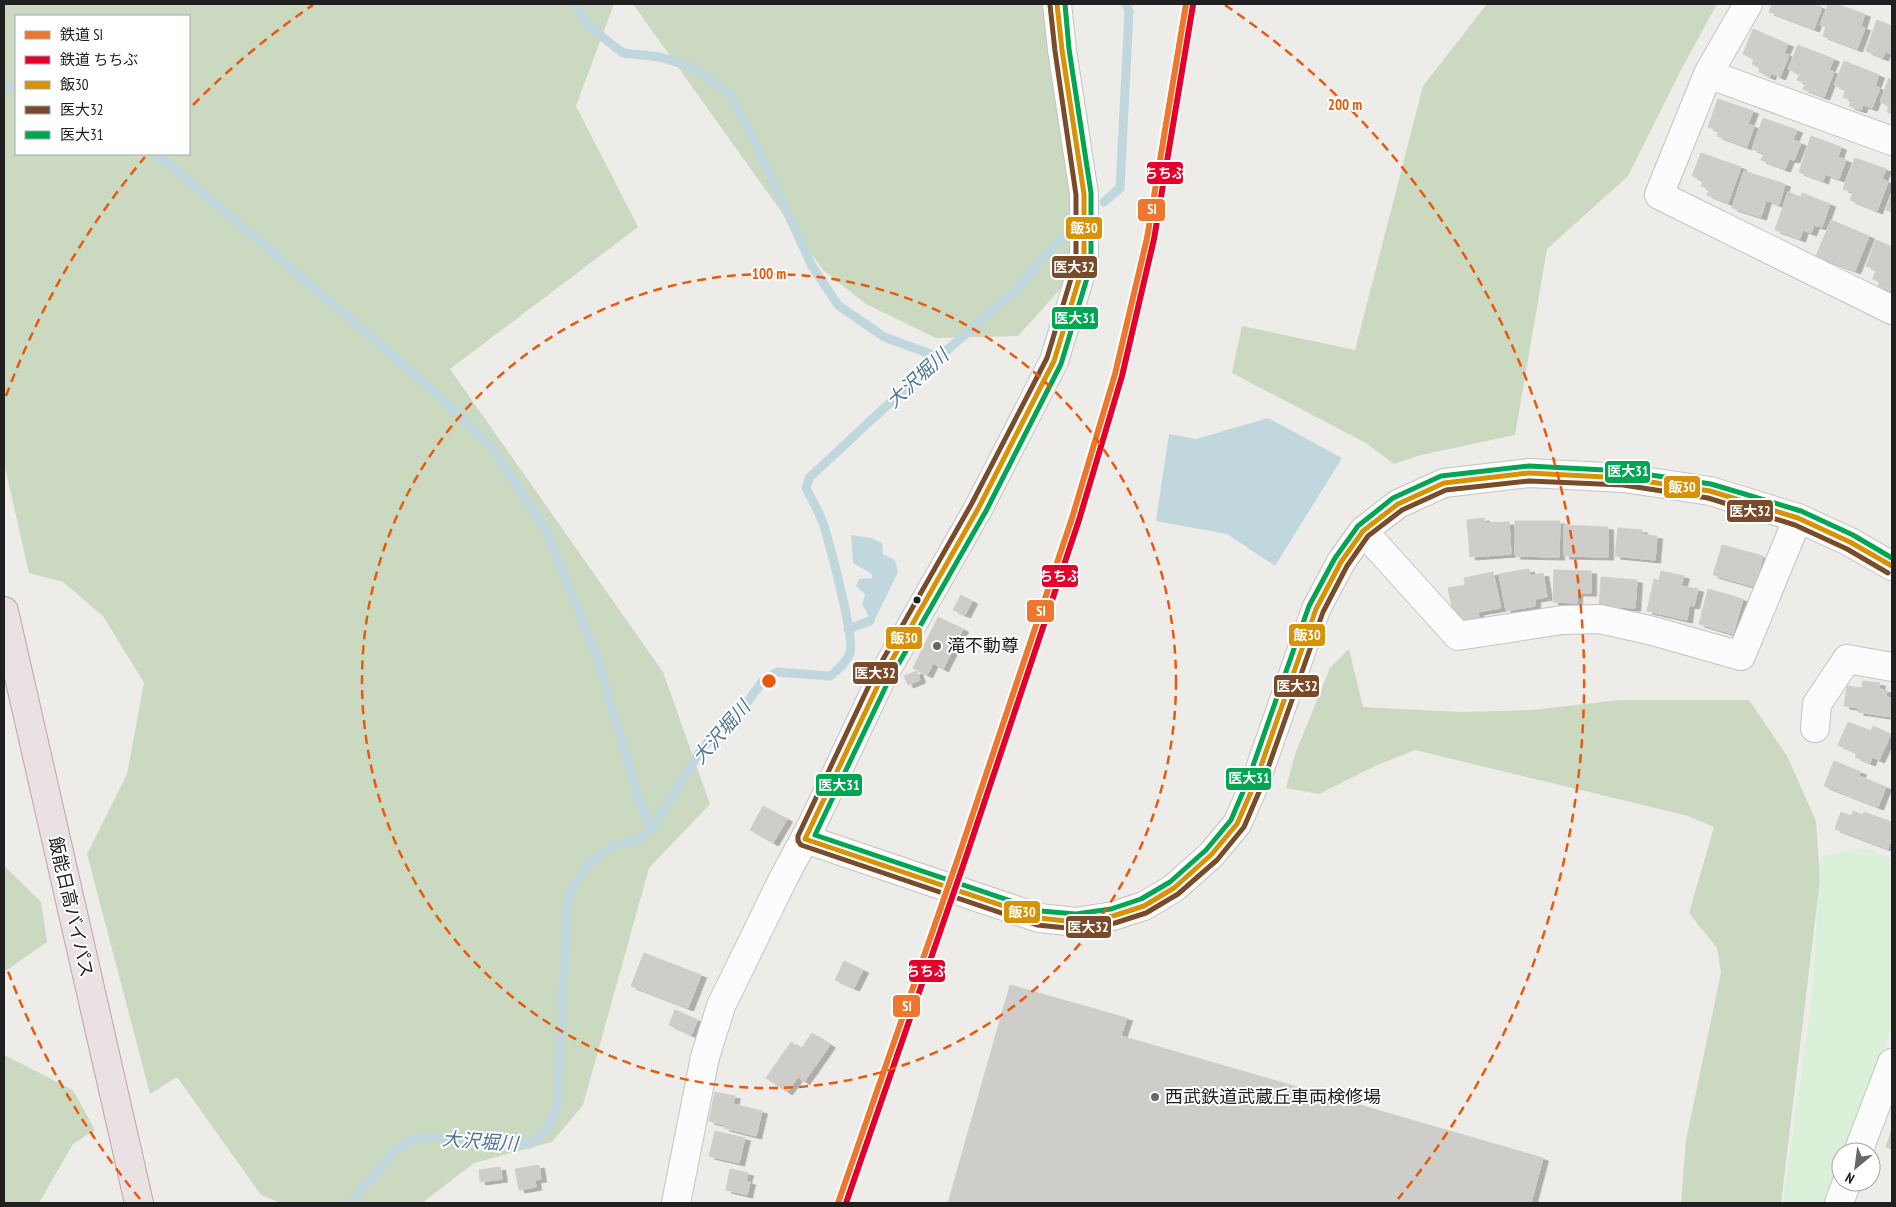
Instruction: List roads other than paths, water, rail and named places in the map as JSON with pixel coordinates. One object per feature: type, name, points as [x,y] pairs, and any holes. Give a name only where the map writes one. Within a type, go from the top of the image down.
[{"type":"highway","name":"飯能日高バイパス","points":[[4,611],[140,1203]]},
{"type":"street","points":[[676,1203],[705,1057],[722,1006],[880,681],[980,507],[1054,361],[1084,263],[1084,194],[1062,50],[1057,4]]},
{"type":"street","points":[[1748,4],[1708,74],[1659,195],[1892,310]]},
{"type":"street","points":[[1708,74],[1892,141]]},
{"type":"street","points":[[804,839],[1039,918],[1076,922],[1113,916],[1144,906],[1174,888],[1211,855],[1237,824],[1255,783],[1316,609],[1341,562],[1363,531],[1398,504],[1444,483],[1529,473],[1624,478],[1710,491],[1798,518],[1850,542],[1892,566]]},
{"type":"street","points":[[1363,531],[1458,636],[1562,620],[1600,619],[1653,631],[1740,656],[1798,518]]},
{"type":"street","points":[[1816,728],[1817,704],[1847,659],[1892,667]]},
{"type":"street","points":[[1862,1142],[1892,1063]]},
{"type":"water","points":[[1268,418],[1342,458],[1275,566],[1227,534],[1156,521],[1169,434],[1196,439]]},
{"type":"water","points":[[851,535],[871,538],[882,543],[883,554],[895,560],[898,572],[873,623],[862,605],[865,594],[856,586],[859,579],[872,578],[872,574],[853,563]]},
{"type":"waterway","points":[[576,4],[586,24],[623,53],[660,57],[692,67],[729,93],[753,138],[812,266],[838,305],[884,337],[939,357]]},
{"type":"waterway","name":"大沢堀川","points":[[1104,202],[1120,188],[1129,12],[1126,4]]},
{"type":"waterway","points":[[4,87],[15,87]]},
{"type":"waterway","points":[[156,155],[169,164],[381,345],[450,406],[494,450],[547,532],[598,660],[641,806],[653,828]]},
{"type":"waterway","name":"大沢堀川","points":[[350,1203],[397,1149],[413,1139],[438,1137],[530,1144],[546,1129],[552,1119],[558,1098],[567,906],[572,888],[589,864],[613,846],[640,839],[653,828],[699,753],[712,737],[746,704],[762,682],[777,672],[830,676],[841,666],[850,653],[849,630],[841,591],[824,526],[806,488],[809,478],[939,357],[1017,290],[1048,252],[1063,238]]},
{"type":"waterway","points":[[848,629],[870,621]]},
{"type":"rail line","name":"SI","points":[[838,1203],[958,858],[1072,518],[1115,374],[1147,238],[1186,4]]},
{"type":"rail line","name":"ちちぶ","points":[[846,1203],[965,860],[1079,520],[1122,376],[1154,239],[1193,5]]},
{"type":"place","name":"滝不動尊","points":[[937,646]]},
{"type":"place","name":"西武鉄道武蔵丘車両検修場","points":[[1155,1097]]}]
